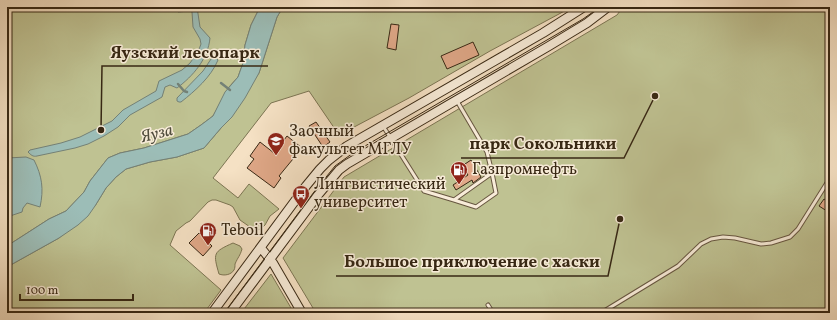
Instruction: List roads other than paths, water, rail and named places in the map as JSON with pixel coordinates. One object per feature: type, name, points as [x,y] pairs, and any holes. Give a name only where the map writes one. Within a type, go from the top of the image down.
[{"type":"main road","points":[[212,313],[306,186],[329,160],[348,146],[543,33],[584,7]]},
{"type":"main road","points":[[230,313],[318,195],[339,170],[356,158],[587,23],[608,7]]},
{"type":"main road","points":[[261,248],[270,259],[302,313]]},
{"type":"lane","points":[[384,126],[424,191],[476,207],[496,193],[487,152],[456,100]]},
{"type":"lane","points":[[454,200],[492,173]]},
{"type":"lane","points":[[601,313],[678,266],[701,244],[711,239],[723,237],[735,238],[761,244],[771,243],[790,237],[798,229],[830,178]]},
{"type":"lane","points":[[488,305],[493,313]]},
{"type":"water","points":[[176,7],[197,7],[200,27],[210,38],[209,46],[203,60],[189,78],[177,88],[170,85],[165,87],[162,97],[130,115],[118,127],[88,144],[32,156],[28,152],[30,150],[80,137],[112,121],[123,110],[156,91],[159,81],[182,70],[190,63],[198,52],[201,44],[200,39],[193,27],[192,12],[178,12]]},
{"type":"water","points":[[260,7],[283,7],[277,17],[259,73],[232,117],[204,148],[177,157],[150,162],[126,169],[106,188],[88,216],[78,225],[59,238],[7,267],[7,246],[49,219],[66,211],[84,192],[90,181],[108,158],[120,153],[144,148],[188,134],[213,116],[225,92],[238,77],[243,63],[245,45],[251,25]]},
{"type":"water","points":[[213,57],[218,60],[207,78],[181,102],[177,101],[177,98],[203,71]]},
{"type":"water","points":[[26,157],[34,160],[39,172],[42,188],[40,207],[27,203],[22,212],[7,217],[7,158]]},
{"type":"waterway","points":[[221,83],[230,90]]},
{"type":"waterway","points":[[178,84],[184,91],[187,92]]},
{"type":"tram line","points":[[224,313],[335,166],[353,153],[583,19],[600,7]]},
{"type":"place","name":"парк Сокольники","points":[[655,96]]},
{"type":"place","name":"Яузский лесопарк","points":[[101,130]]},
{"type":"place","name":"Заочный факультет МГЛУ","points":[[276,156]]},
{"type":"place","name":"Газпромнефть","points":[[459,185]]},
{"type":"place","name":"Лингвистический университет","points":[[301,209]]},
{"type":"place","name":"Большое приключение с хаски","points":[[620,219]]},
{"type":"place","name":"Teboil","points":[[208,246]]},
{"type":"water label","name":"Яуза","points":[[157,134]]}]
